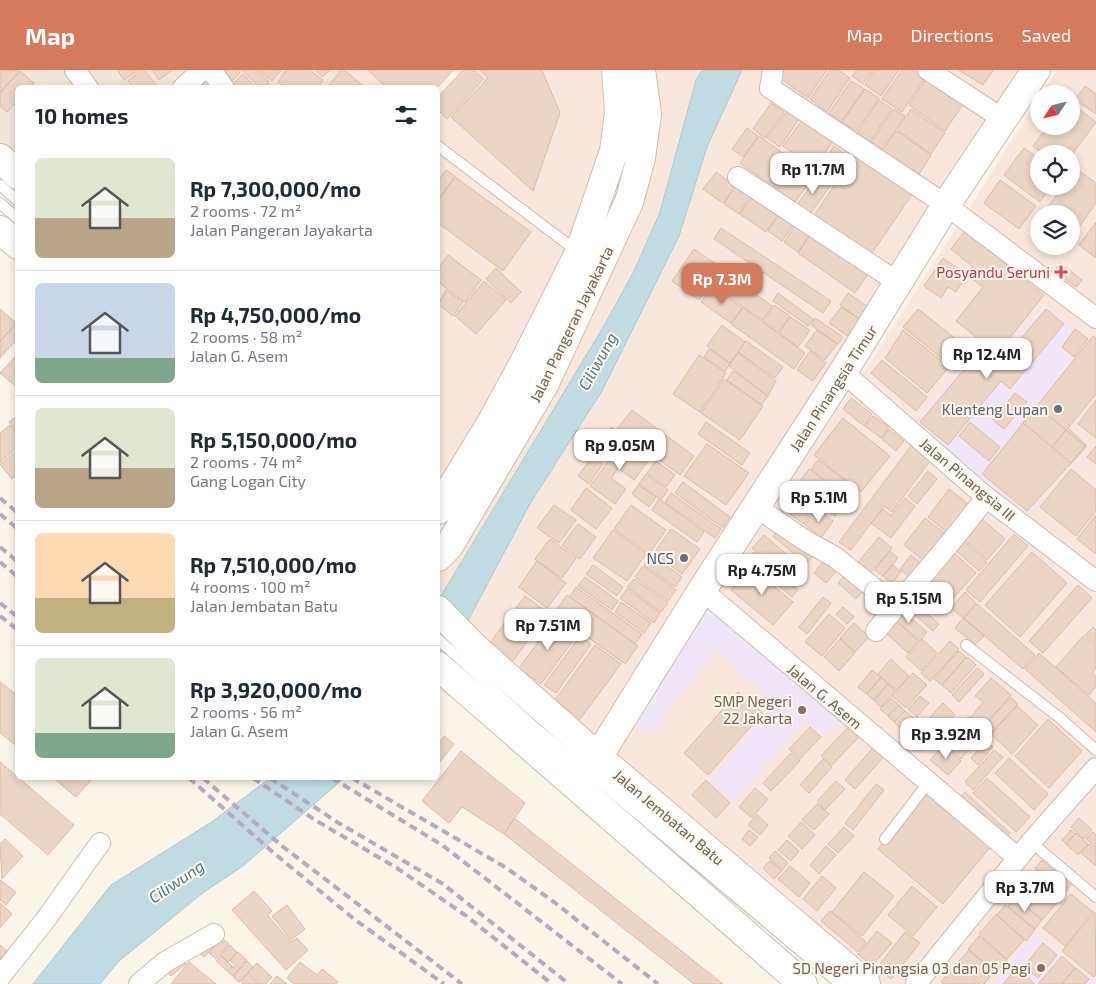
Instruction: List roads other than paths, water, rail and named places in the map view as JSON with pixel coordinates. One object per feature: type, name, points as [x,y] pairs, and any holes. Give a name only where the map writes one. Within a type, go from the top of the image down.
[{"type":"main road","name":"Jalan Pangeran Jayakarta","points":[[440,507],[491,423],[579,253],[614,151],[619,112],[616,70]]},
{"type":"main road","name":"Jalan Pangeran Jayakarta","points":[[440,555],[449,546],[544,385],[629,202],[641,158],[647,114],[641,70]]},
{"type":"main road","name":"Jalan Pinangsia Timur","points":[[598,757],[702,590],[843,372],[946,205],[1036,70]]},
{"type":"main road","points":[[0,158],[15,172]]},
{"type":"main road","points":[[520,370],[544,385]]},
{"type":"main road","points":[[440,617],[453,661],[803,984]]},
{"type":"main road","name":"Jalan Jembatan Batu","points":[[453,661],[598,757],[866,984]]},
{"type":"street","points":[[75,70],[86,85]]},
{"type":"street","points":[[186,85],[202,70]]},
{"type":"street","points":[[211,70],[222,85]]},
{"type":"street","points":[[773,70],[770,88],[946,205],[1096,318]]},
{"type":"street","points":[[928,70],[1003,118]]},
{"type":"street","points":[[738,177],[899,283]]},
{"type":"street","name":"Jalan Pinangsia III","points":[[843,372],[986,497],[1096,581]]},
{"type":"street","points":[[876,631],[901,598],[920,581],[986,497]]},
{"type":"street","points":[[756,507],[806,541],[835,557],[896,606]]},
{"type":"street","name":"Jalan G. Asem","points":[[702,590],[1018,858]]},
{"type":"street","points":[[916,984],[1031,842],[1096,768]]},
{"type":"street","points":[[0,977],[46,919],[100,843]]},
{"type":"street","points":[[139,984],[166,962],[214,934]]},
{"type":"lane","points":[[440,148],[579,253]]},
{"type":"lane","points":[[0,185],[15,198]]},
{"type":"lane","points":[[0,203],[12,231]]},
{"type":"lane","points":[[440,642],[453,661],[840,984]]},
{"type":"lane","points":[[966,645],[1060,718],[1096,750]]},
{"type":"lane","points":[[885,839],[928,783]]},
{"type":"lane","points":[[1031,842],[1096,897]]},
{"type":"water","name":"Ciliwung","points":[[702,70],[742,70],[707,147],[679,236],[602,391],[531,502],[440,673],[440,598],[605,324],[634,271],[660,212],[696,80]]},
{"type":"water","name":"Ciliwung","points":[[267,780],[342,780],[243,866],[204,892],[119,961],[100,984],[33,984],[111,885],[210,823]]},
{"type":"railway","points":[[0,498],[15,510]]},
{"type":"railway","points":[[0,514],[15,526]]},
{"type":"railway","points":[[0,547],[15,560]]},
{"type":"railway","points":[[0,562],[15,574]]},
{"type":"railway","points":[[0,603],[15,615]]},
{"type":"railway","points":[[0,616],[15,628]]},
{"type":"railway","points":[[191,780],[275,854],[354,919],[444,984]]},
{"type":"railway","points":[[205,780],[282,846],[462,984]]},
{"type":"railway","points":[[256,780],[315,820],[397,868],[465,915],[552,984]]},
{"type":"railway","points":[[273,780],[337,822],[443,884],[569,984]]},
{"type":"railway","points":[[335,780],[442,845],[622,984]]},
{"type":"railway","points":[[355,780],[505,867],[554,902],[658,984]]},
{"type":"place","name":"Posyandu Seruni","points":[[1061,272]]},
{"type":"place","name":"Klenteng Lupan","points":[[1058,409]]},
{"type":"place","name":"NCS","points":[[684,558]]},
{"type":"place","name":"SMP Negeri 22 Jakarta","points":[[802,710]]},
{"type":"place","name":"SD Negeri Pinangsia 03 dan 05 Pagi","points":[[1041,968]]}]
